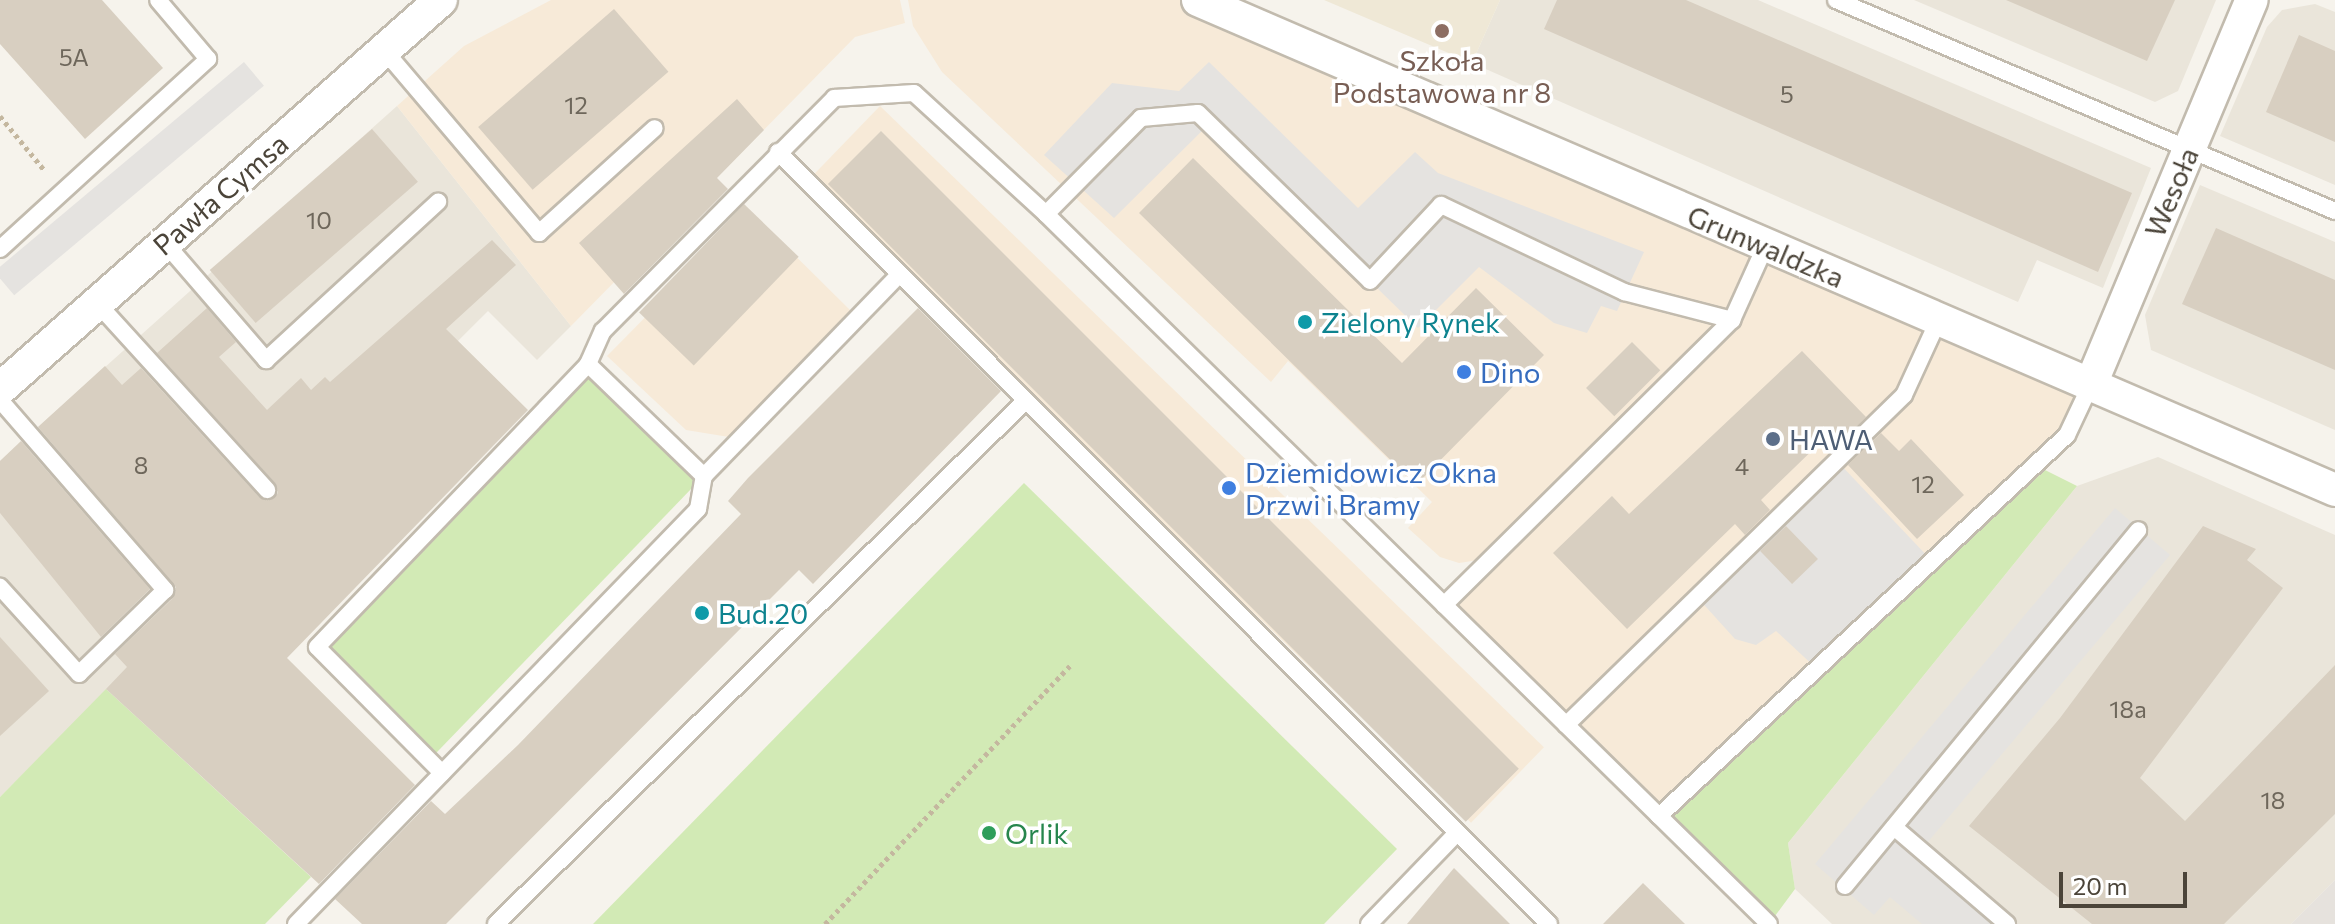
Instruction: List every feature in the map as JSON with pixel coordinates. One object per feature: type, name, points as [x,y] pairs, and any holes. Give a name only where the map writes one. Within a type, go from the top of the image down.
[{"type":"street","name":"Pawła Cymsa","points":[[0,389],[441,0]]},
{"type":"street","name":"Grunwaldzka","points":[[1198,0],[1765,247],[2335,490]]},
{"type":"street","name":"Wesoła","points":[[2091,384],[2252,0]]},
{"type":"lane","points":[[0,249],[208,59],[158,0]]},
{"type":"lane","points":[[1836,0],[2335,211]]},
{"type":"lane","points":[[384,50],[539,233],[655,128]]},
{"type":"lane","points":[[442,773],[317,647],[588,364],[603,331],[834,98],[914,93],[1046,214],[1769,924]]},
{"type":"lane","points":[[1046,214],[1141,118],[1198,113],[1370,281],[1441,205],[1624,292],[1732,320]]},
{"type":"lane","points":[[778,152],[1549,924]]},
{"type":"lane","points":[[165,243],[266,360],[438,202]]},
{"type":"lane","points":[[1444,605],[1732,320],[1765,247]]},
{"type":"lane","points":[[296,924],[698,509],[704,476],[900,274]]},
{"type":"lane","points":[[97,303],[267,490]]},
{"type":"lane","points":[[1566,725],[1904,395],[1938,321]]},
{"type":"lane","points":[[588,364],[704,476]]},
{"type":"lane","points":[[1659,816],[2067,435],[2091,384]]},
{"type":"lane","points":[[0,400],[165,590],[79,674],[0,587]]},
{"type":"lane","points":[[496,924],[1026,400]]},
{"type":"lane","points":[[1845,886],[2138,530]]},
{"type":"lane","points":[[1894,827],[2007,924]]},
{"type":"lane","points":[[1369,924],[1457,833]]},
{"type":"path","points":[[0,116],[49,176]]},
{"type":"path","points":[[825,924],[1072,664]]},
{"type":"shaded area","points":[[551,0],[900,0],[905,23],[855,37],[571,326],[397,106],[464,46]]},
{"type":"shaded area","points":[[908,0],[1199,0],[2091,384],[2067,435],[1659,816],[1444,605],[1491,558],[1459,563],[1440,557],[1408,528],[1432,502],[1288,361],[1271,382],[942,72],[913,26]]},
{"type":"shaded area","name":"Szkoła Podstawowa nr 8","points":[[1324,0],[1500,0],[1472,63]]},
{"type":"shaded area","points":[[1500,0],[1758,0],[2151,168],[2103,288],[2037,260],[2018,302],[1472,63]]},
{"type":"shaded area","points":[[1914,0],[2216,0],[2178,91],[2155,102]]},
{"type":"shaded area","points":[[2315,4],[2335,12],[2335,185],[2220,136],[2267,27],[2282,10]]},
{"type":"shaded area","points":[[244,62],[264,86],[14,295],[0,278],[0,267]]},
{"type":"shaded area","points":[[1209,62],[1358,208],[1415,152],[1438,173],[1644,252],[1617,311],[1601,306],[1587,333],[1554,323],[1479,267],[1418,328],[1209,124],[1114,218],[1044,155],[1112,83],[1179,91]]},
{"type":"shaded area","points":[[397,106],[571,326],[537,360],[488,311],[0,797],[0,461]]},
{"type":"shaded area","points":[[880,106],[1544,747],[1471,823],[807,182]]},
{"type":"shaded area","points":[[2200,185],[2335,242],[2335,430],[2151,350],[2145,315]]},
{"type":"shaded area","points":[[750,211],[851,311],[729,437],[686,430],[607,356]]},
{"type":"shaded area","points":[[2158,457],[2335,535],[2335,880],[2291,924],[1832,924],[1795,889],[1788,843],[2077,486]]},
{"type":"shaded area","points":[[1837,461],[1932,561],[1817,669],[1776,631],[1756,645],[1735,639],[1697,597]]},
{"type":"shaded area","points":[[2115,508],[2170,555],[1921,850],[2006,924],[1922,924],[1890,897],[1874,915],[1815,864]]},
{"type":"shaded area","points":[[2335,880],[2335,924],[2291,924]]},
{"type":"green space","points":[[588,364],[704,476],[432,758],[316,646]]},
{"type":"green space","points":[[2035,465],[2077,486],[1788,843],[1795,889],[1769,924],[1659,816]]},
{"type":"green space","points":[[1024,483],[1397,849],[1324,924],[593,924]]},
{"type":"green space","points":[[106,689],[311,877],[265,924],[0,924],[0,797]]},
{"type":"building","points":[[0,0],[102,0],[163,68],[85,139],[0,44]]},
{"type":"building","points":[[1557,0],[1686,0],[2132,193],[2098,272],[1544,29]]},
{"type":"building","points":[[2006,0],[2175,0],[2147,61]]},
{"type":"building","points":[[614,9],[668,72],[533,190],[478,127]]},
{"type":"building","points":[[2299,35],[2335,51],[2335,142],[2266,112]]},
{"type":"building","points":[[737,99],[764,130],[717,178],[728,189],[624,294],[579,243]]},
{"type":"building","points":[[372,129],[418,182],[256,323],[210,270]]},
{"type":"building","points":[[881,131],[1519,769],[1466,822],[828,184]]},
{"type":"building","name":"Zielony Rynek","points":[[1193,158],[1402,363],[1476,288],[1544,355],[1416,485],[1139,213]]},
{"type":"building","points":[[744,204],[799,257],[694,365],[639,313]]},
{"type":"building","points":[[2216,228],[2335,280],[2335,370],[2182,304]]},
{"type":"building","points":[[492,240],[516,265],[446,329],[528,410],[287,658],[415,785],[319,884],[106,689],[127,667],[115,654],[173,598],[176,587],[38,427],[105,366],[122,385],[141,368],[259,497],[270,500],[278,493],[275,483],[157,353],[207,308],[236,342],[219,357],[267,410],[301,378],[311,390],[325,377],[330,382]]},
{"type":"building","name":"Bud.20","points":[[918,308],[1001,391],[813,584],[799,570],[446,924],[362,924],[335,899],[431,801],[445,814],[518,745],[741,514],[728,501],[748,478]]},
{"type":"building","points":[[1632,342],[1660,370],[1614,416],[1586,388]]},
{"type":"building","points":[[1802,351],[1866,417],[1834,448],[1825,438],[1761,500],[1770,510],[1745,535],[1735,524],[1627,629],[1553,553],[1612,496],[1629,514]]},
{"type":"building","points":[[1881,433],[1899,451],[1911,439],[1964,495],[1917,539],[1848,465]]},
{"type":"building","points":[[21,441],[150,589],[101,637],[0,513],[0,461]]},
{"type":"building","points":[[1786,526],[1818,559],[1792,584],[1760,551]]},
{"type":"building","points":[[2203,526],[2256,549],[2247,560],[2283,588],[2140,778],[2185,821],[2335,665],[2335,814],[2224,924],[2092,924],[1969,826],[2060,718]]},
{"type":"building","points":[[0,637],[49,691],[0,736]]},
{"type":"building","points":[[1454,868],[1510,924],[1407,924]]},
{"type":"building","points":[[1643,883],[1685,924],[1603,924]]},
{"type":"place","name":"Szkoła Podstawowa nr 8","points":[[1442,31]]},
{"type":"place","name":"Zielony Rynek","points":[[1305,322]]},
{"type":"place","name":"Dino","points":[[1464,372]]},
{"type":"place","name":"HAWA","points":[[1773,439]]},
{"type":"place","name":"Dziemidowicz Okna Drzwi i Bramy","points":[[1229,488]]},
{"type":"place","name":"Bud.20","points":[[702,613]]},
{"type":"place","name":"Orlik","points":[[989,833]]}]
